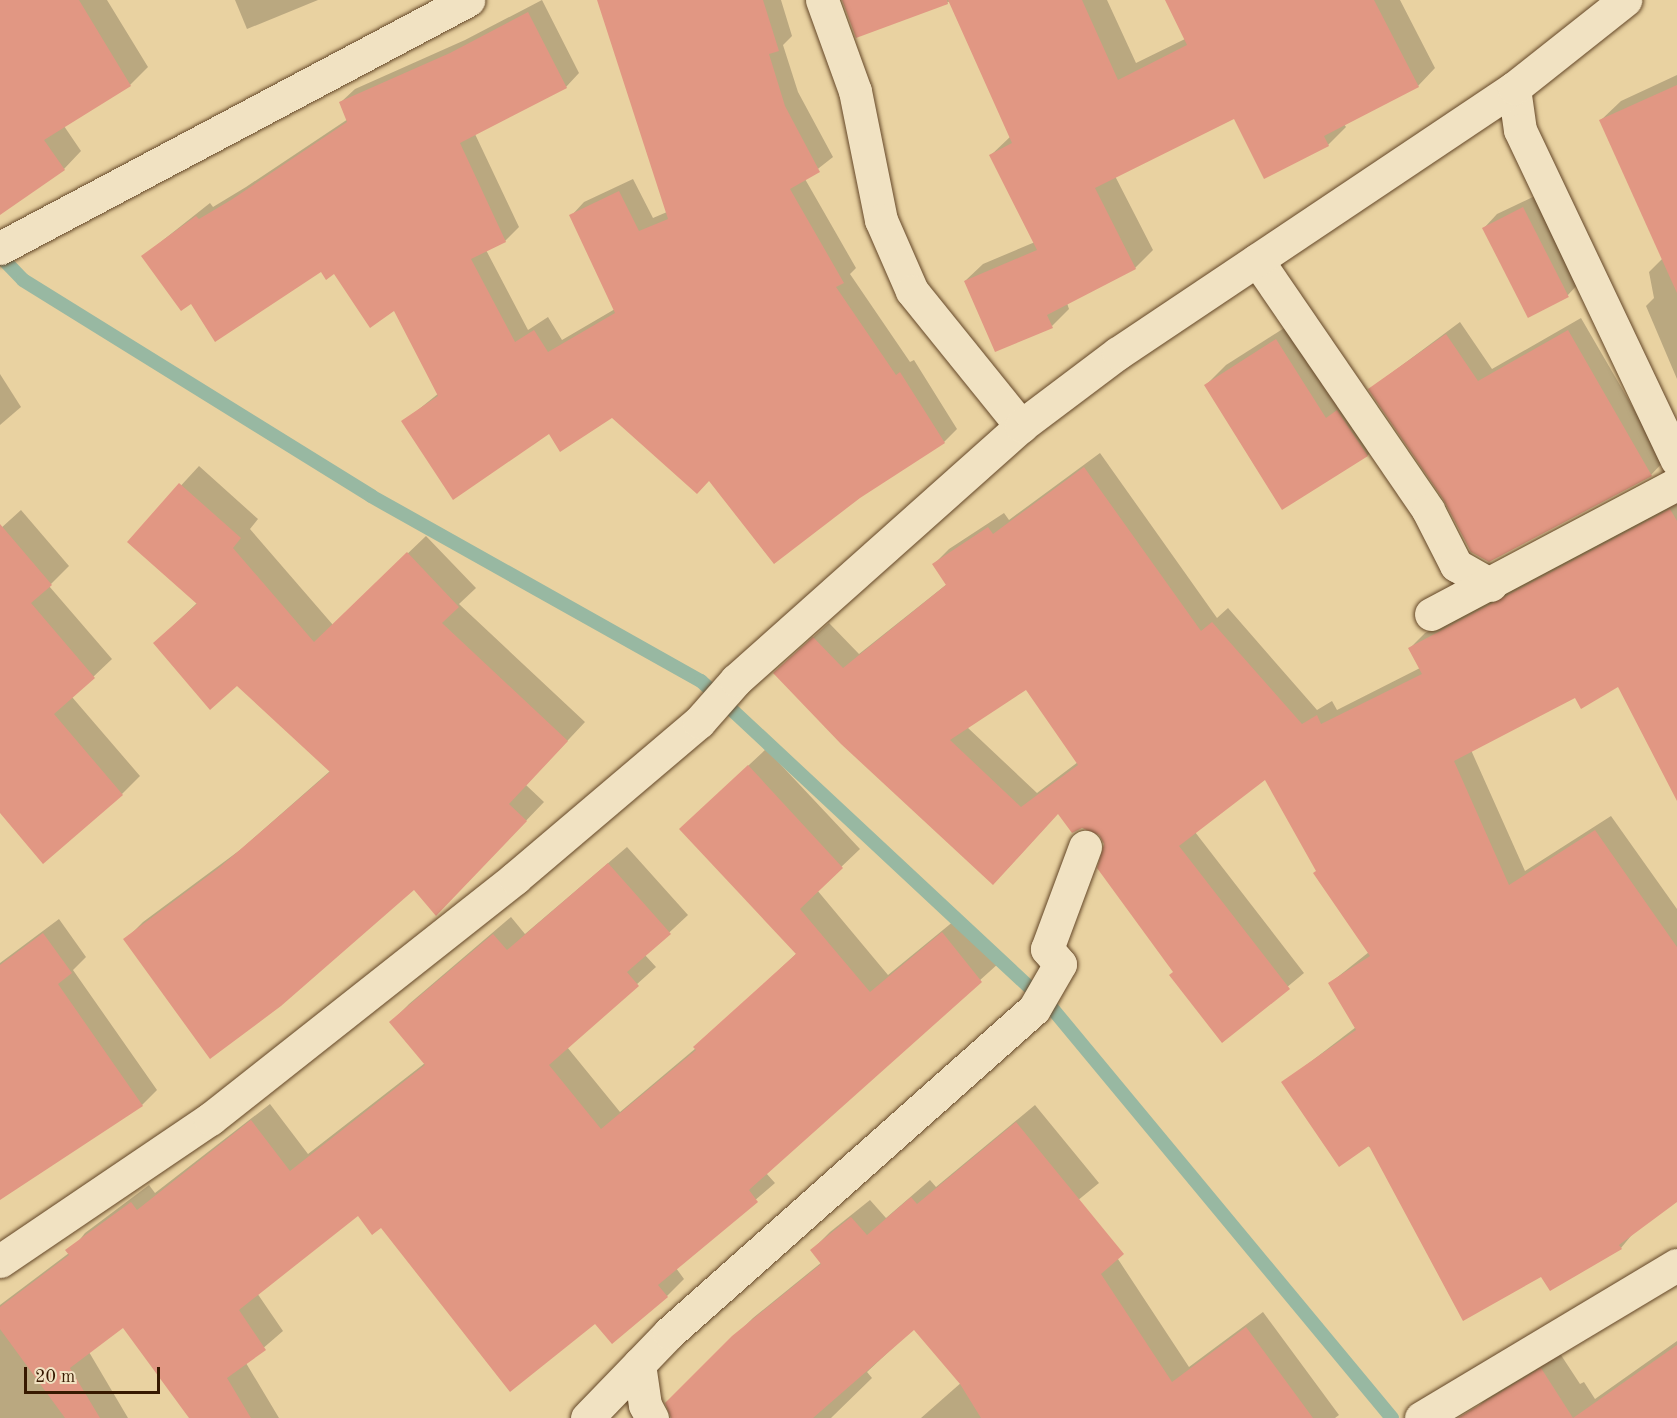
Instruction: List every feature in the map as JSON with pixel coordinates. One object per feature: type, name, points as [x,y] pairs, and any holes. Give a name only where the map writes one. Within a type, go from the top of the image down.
[{"type":"street","points":[[4,246],[468,0]]},
{"type":"street","points":[[822,0],[855,91],[881,220],[912,291],[1021,426]]},
{"type":"street","points":[[0,1262],[210,1119],[515,878],[699,722],[736,680],[1021,426],[1118,353],[1514,88],[1625,0]]},
{"type":"street","points":[[1514,88],[1520,130],[1677,460]]},
{"type":"street","points":[[1257,260],[1428,510],[1456,565],[1491,585]]},
{"type":"street","points":[[1431,614],[1491,585],[1677,484]]},
{"type":"street","points":[[587,1418],[669,1333],[1034,1010],[1060,964],[1047,949],[1085,847]]},
{"type":"street","points":[[1422,1418],[1677,1265]]},
{"type":"street","points":[[639,1364],[645,1405],[652,1418]]},
{"type":"building","points":[[0,0],[79,0],[131,86],[44,140],[65,170],[0,215]]},
{"type":"building","points":[[597,0],[763,0],[779,51],[769,54],[785,106],[820,172],[790,189],[844,283],[836,287],[896,375],[900,372],[945,443],[860,498],[774,564],[709,481],[697,494],[612,418],[560,452],[549,434],[453,500],[401,421],[438,396],[394,311],[370,328],[334,274],[326,280],[321,272],[215,342],[191,304],[181,311],[141,256],[196,216],[199,219],[231,200],[347,122],[339,102],[450,53],[528,12],[567,88],[460,143],[506,242],[471,259],[515,342],[534,330],[548,352],[615,313],[569,215],[619,191],[639,231],[668,219]]},
{"type":"building","points":[[842,0],[947,0],[948,4],[856,38]]},
{"type":"building","points":[[948,0],[1082,0],[1118,80],[1187,45],[1165,0],[1374,0],[1419,87],[1324,136],[1329,146],[1264,179],[1234,119],[1095,188],[1136,269],[1047,315],[1053,328],[995,352],[964,281],[1037,250],[989,155],[1012,143]]},
{"type":"building","points":[[1677,85],[1677,293],[1599,120]]},
{"type":"building","points":[[1523,207],[1569,297],[1528,318],[1482,228]]},
{"type":"building","points":[[1568,330],[1652,476],[1489,562],[1471,552],[1443,499],[1368,389],[1446,334],[1478,381]]},
{"type":"building","points":[[1276,339],[1326,418],[1337,410],[1368,456],[1282,510],[1204,385]]},
{"type":"building","points":[[1084,467],[1201,631],[1212,622],[1302,724],[1317,715],[1321,724],[1422,674],[1408,648],[1670,509],[1677,521],[1677,801],[1618,687],[1581,709],[1575,698],[1454,761],[1509,885],[1595,830],[1677,947],[1677,1202],[1619,1245],[1622,1249],[1550,1291],[1541,1277],[1463,1321],[1369,1146],[1339,1167],[1281,1082],[1356,1030],[1328,983],[1370,956],[1313,873],[1316,871],[1265,780],[1179,846],[1290,989],[1222,1043],[1169,975],[1173,972],[1097,868],[1104,844],[1099,835],[1082,828],[1072,833],[1058,814],[993,885],[841,744],[773,673],[813,637],[843,668],[946,585],[932,564],[988,527],[993,534]],"holes":[[[1026,690],[1078,765],[1021,807],[950,740]]]},
{"type":"building","points":[[179,483],[241,538],[233,548],[314,642],[407,552],[459,607],[442,623],[568,741],[509,804],[527,821],[436,916],[414,890],[281,1006],[210,1059],[123,939],[220,867],[330,772],[237,686],[210,710],[153,643],[197,604],[127,542]]},
{"type":"building","points":[[0,524],[52,585],[31,603],[95,678],[54,714],[123,795],[43,864],[0,813]]},
{"type":"building","points":[[748,765],[843,868],[800,909],[870,992],[942,932],[982,982],[749,1190],[758,1202],[658,1285],[668,1297],[612,1344],[595,1324],[510,1392],[381,1228],[372,1235],[358,1216],[239,1310],[266,1350],[227,1378],[251,1418],[189,1418],[123,1328],[70,1368],[100,1418],[65,1418],[0,1329],[0,1307],[69,1255],[65,1250],[131,1202],[137,1210],[251,1120],[290,1171],[425,1065],[389,1022],[493,934],[507,950],[608,863],[671,934],[627,972],[639,986],[549,1065],[601,1129],[696,1050],[693,1047],[796,954],[679,829]]},
{"type":"building","points":[[43,933],[72,973],[58,984],[143,1106],[0,1200],[0,965]]},
{"type":"building","points":[[1016,1122],[1124,1254],[1101,1274],[1172,1382],[1246,1327],[1313,1418],[981,1418],[960,1384],[914,1330],[813,1418],[671,1418],[665,1403],[732,1336],[821,1264],[810,1250],[851,1217],[867,1235],[911,1197],[917,1204]]},
{"type":"building","points":[[1677,1345],[1677,1418],[1573,1418]]},
{"type":"building","points":[[1541,1368],[1573,1418],[1458,1418]]},
{"type":"waterway","points":[[0,256],[23,280],[371,496],[701,681],[1051,1007],[1392,1418]]}]
